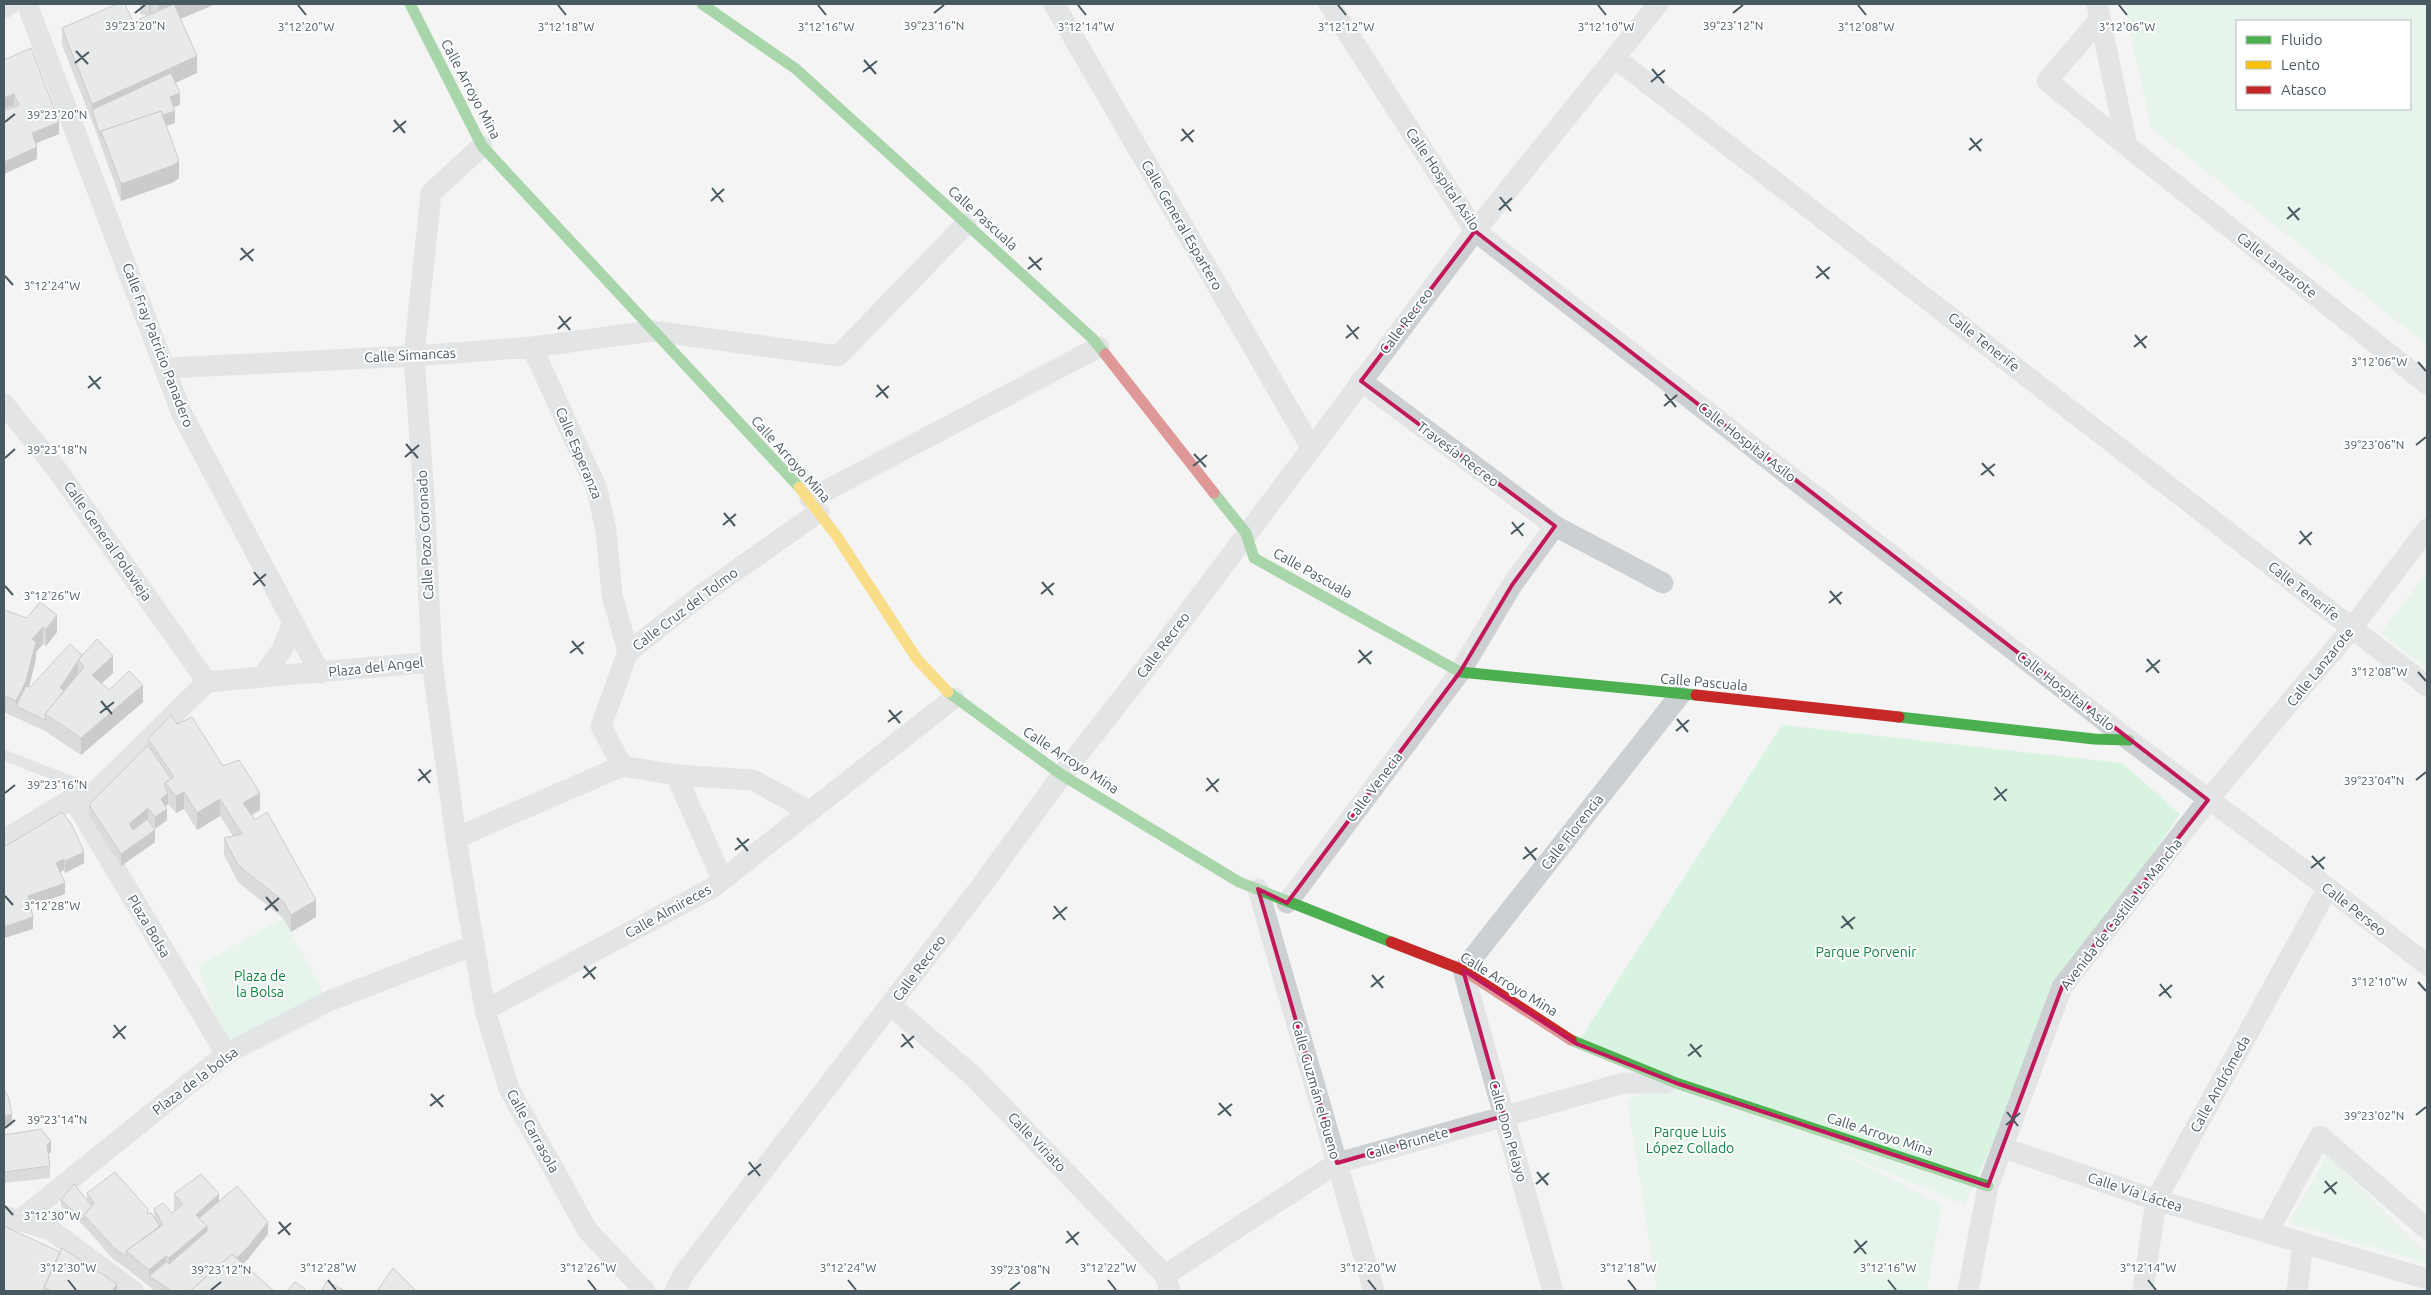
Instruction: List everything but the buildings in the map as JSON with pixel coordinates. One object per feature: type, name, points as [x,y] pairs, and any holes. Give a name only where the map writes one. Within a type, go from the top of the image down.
[{"type":"street","points":[[4,8],[10,4]]},
{"type":"street","name":"Calle Fray Patricio Panadero","points":[[27,4],[182,414],[320,673]]},
{"type":"street","name":"Calle Arroyo Mina","points":[[410,4],[482,146],[814,505],[917,659],[954,698],[1062,775],[1239,882],[1463,970],[1577,1044],[1676,1083],[1988,1186]]},
{"type":"street","name":"Calle Pascuala","points":[[702,4],[796,69],[1092,338],[1246,533],[1254,558],[1460,672],[1805,706],[2094,739],[2129,740]]},
{"type":"street","name":"Calle General Espartero","points":[[1054,4],[1311,447]]},
{"type":"street","name":"Calle Hospital Asilo","points":[[1329,4],[1475,231],[2208,800]]},
{"type":"street","name":"Calle Recreo","points":[[674,1291],[684,1275],[1475,231],[1658,4]]},
{"type":"street","name":"Calle Lanzarote","points":[[2099,11],[2127,146]]},
{"type":"street","name":"Calle Lanzarote","points":[[2099,11],[2047,81],[2427,384]]},
{"type":"street","name":"Calle Tenerife","points":[[1615,58],[2427,686]]},
{"type":"street","name":"Calle Pozo Coronado","points":[[474,945],[456,838],[432,662],[424,496],[414,356],[431,193],[482,146]]},
{"type":"street","name":"Calle Simancas","points":[[166,368],[414,356],[532,347],[652,331],[838,356],[966,224]]},
{"type":"street","name":"Calle Esperanza","points":[[532,347],[597,489],[606,531],[612,595],[628,652]]},
{"type":"street","name":"Calle Cruz del Tolmo","points":[[622,766],[601,726],[628,652],[814,505],[1099,348]]},
{"type":"street","name":"Travesía Recreo","points":[[1361,381],[1555,526],[1663,583]]},
{"type":"street","name":"Calle General Polavieja","points":[[4,404],[56,467],[207,682]]},
{"type":"street","points":[[1460,672],[1512,585],[1555,526]]},
{"type":"street","name":"Calle Lanzarote","points":[[2208,800],[2352,628],[2427,529]]},
{"type":"street","points":[[262,677],[282,650],[293,622]]},
{"type":"street","name":"Plaza del Angel","points":[[207,682],[432,662]]},
{"type":"street","name":"Calle Venecia","points":[[1287,902],[1460,672]]},
{"type":"street","points":[[4,840],[74,798],[96,791],[207,682]]},
{"type":"street","name":"Calle Florencia","points":[[1463,970],[1680,695]]},
{"type":"street","name":"Calle Almireces","points":[[485,1010],[712,888],[758,854],[954,698]]},
{"type":"street","points":[[456,838],[622,766],[676,775],[753,780],[810,811]]},
{"type":"street","points":[[676,775],[722,879]]},
{"type":"street","name":"Plaza Bolsa","points":[[74,798],[226,1054]]},
{"type":"street","name":"Calle Perseo","points":[[2208,800],[2328,888],[2427,965]]},
{"type":"street","name":"Avenida de Castilla La Mancha","points":[[1968,1291],[1988,1186],[2004,1148],[2062,987],[2208,800]]},
{"type":"street","name":"Calle Andrómeda","points":[[2143,1291],[2156,1200],[2328,888]]},
{"type":"street","name":"Calle Guzmán el Bueno","points":[[1258,889],[1374,1291]]},
{"type":"street","name":"Plaza de la bolsa","points":[[12,1217],[226,1054],[329,1000],[474,945]]},
{"type":"street","name":"Calle Carrasola","points":[[474,945],[485,1010],[509,1089],[588,1231],[645,1291]]},
{"type":"street","name":"Calle Don Pelayo","points":[[1463,970],[1552,1291]]},
{"type":"street","name":"Calle Viriato","points":[[890,1005],[973,1076],[1168,1283]]},
{"type":"street","name":"Calle Brunete","points":[[1168,1283],[1337,1163],[1624,1082],[1676,1083]]},
{"type":"street","points":[[2267,1233],[2320,1136],[2427,1229]]},
{"type":"street","name":"Calle Vía Láctea","points":[[2004,1148],[2156,1200],[2427,1280]]},
{"type":"street","points":[[12,1217],[51,1230],[133,1291]]},
{"type":"street","points":[[2297,1291],[2303,1244]]},
{"type":"lane","points":[[4,754],[96,791]]},
{"type":"highlighted area","points":[[1475,231],[2208,800],[2062,987],[1988,1186],[1676,1083],[1577,1044],[1463,970],[1504,1116],[1337,1163],[1258,889],[1287,903],[1460,672],[1512,585],[1555,526],[1361,381]]},
{"type":"green space","points":[[2124,4],[2427,4],[2427,345],[2151,128]]},
{"type":"green space","points":[[2427,572],[2427,669],[2381,633]]},
{"type":"green space","name":"Parque Porvenir","points":[[1782,725],[2122,763],[2180,814],[2062,987],[1965,1205],[1830,1148],[1942,1205],[1927,1291],[1657,1291],[1627,1099],[1675,1083],[1577,1044]]},
{"type":"green space","name":"Plaza de la Bolsa","points":[[283,918],[328,1001],[228,1053],[198,966]]},
{"type":"green space","points":[[2327,1155],[2427,1254],[2427,1263],[2289,1223]]},
{"type":"traffic: fast","points":[[410,4],[482,146],[799,487]]},
{"type":"traffic: fast","points":[[702,4],[796,69],[1092,338],[1105,354]]},
{"type":"traffic: fast","points":[[1214,493],[1246,533],[1254,558],[1460,672],[1696,695]]},
{"type":"traffic: fast","points":[[948,692],[1062,775],[1239,882],[1391,942]]},
{"type":"traffic: fast","points":[[1899,717],[2094,739],[2129,740]]},
{"type":"traffic: fast","points":[[1571,1040],[1676,1083],[1988,1186]]},
{"type":"traffic: slow","points":[[799,487],[836,535],[917,659],[948,692]]},
{"type":"traffic: jam","points":[[1105,354],[1214,493]]},
{"type":"traffic: jam","points":[[1696,695],[1899,717]]},
{"type":"traffic: jam","points":[[1391,942],[1463,970],[1571,1040]]},
{"type":"park label","name":"Parque Luis López Collado","points":[[1690,1140]]}]
